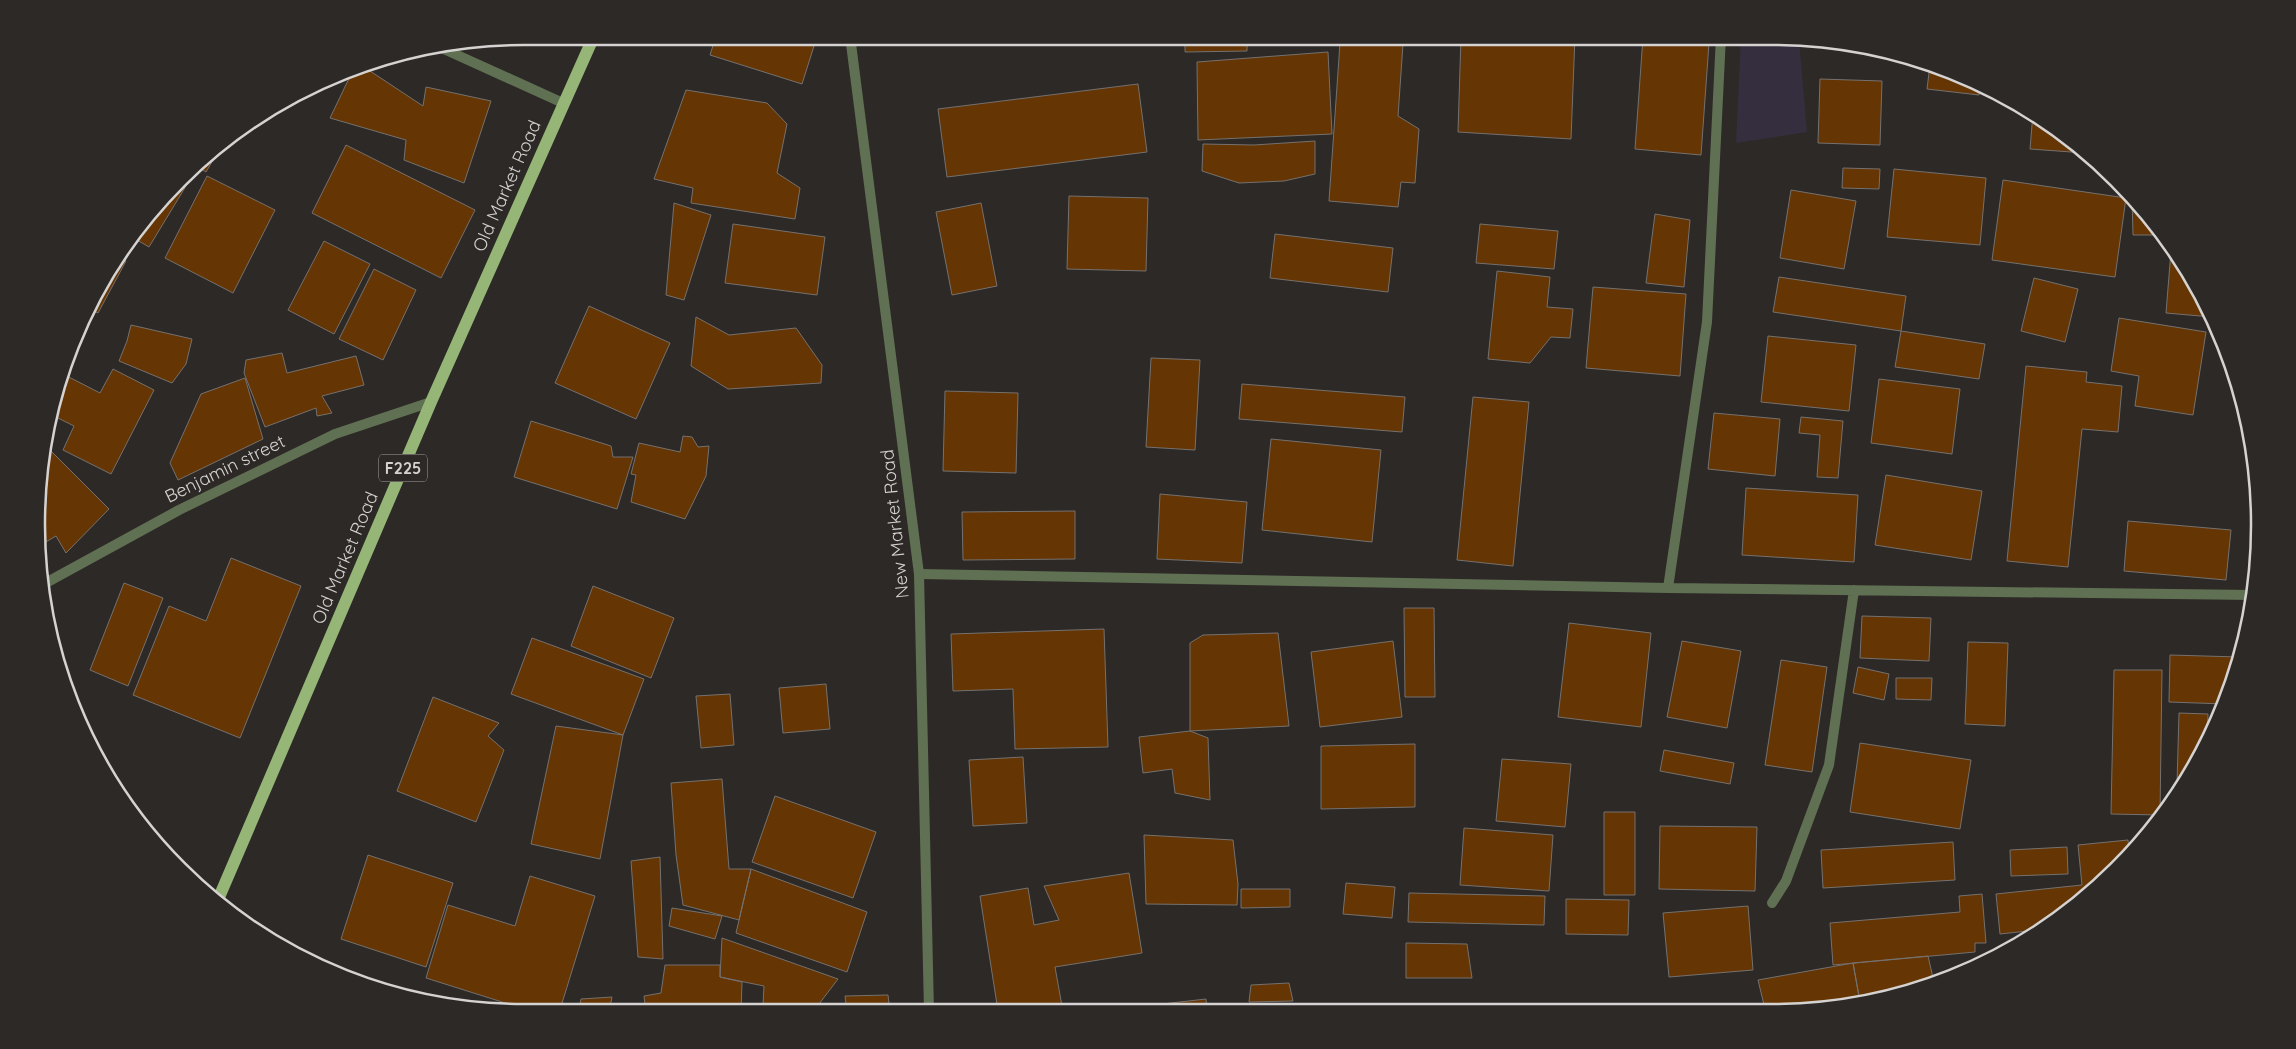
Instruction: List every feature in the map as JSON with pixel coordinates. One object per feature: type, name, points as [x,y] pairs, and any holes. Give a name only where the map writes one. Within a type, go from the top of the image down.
[{"type":"main road","name":"Old Market Road","points":[[220,895],[431,402],[590,45]]},
{"type":"street","name":"New Market Road","points":[[851,45],[919,574],[929,1004]]},
{"type":"street","points":[[1668,588],[1707,322],[1721,45]]},
{"type":"street","points":[[449,51],[563,103]]},
{"type":"street","name":"Benjamin street","points":[[48,581],[179,510],[335,434],[431,402]]},
{"type":"street","points":[[919,574],[1668,588],[2246,595]]},
{"type":"street","points":[[1772,903],[1786,881],[1829,765],[1854,590]]},
{"type":"shaded area","points":[[1741,45],[1800,46],[1807,132],[1736,143]]},
{"type":"building","points":[[713,45],[814,46],[802,84],[710,55]]},
{"type":"building","points":[[1185,45],[1247,45],[1247,51],[1185,52]]},
{"type":"building","points":[[1340,45],[1403,45],[1398,116],[1419,129],[1415,183],[1401,182],[1398,207],[1329,201]]},
{"type":"building","points":[[1461,45],[1575,45],[1571,139],[1458,132]]},
{"type":"building","points":[[1642,45],[1709,45],[1701,155],[1635,149]]},
{"type":"building","points":[[1328,52],[1332,134],[1198,140],[1197,62]]},
{"type":"building","points":[[369,70],[423,106],[426,87],[491,101],[464,183],[404,160],[406,140],[330,118],[349,78]]},
{"type":"building","points":[[1929,71],[1979,92],[1979,95],[1927,89]]},
{"type":"building","points":[[1820,79],[1882,81],[1880,145],[1818,143]]},
{"type":"building","points":[[1138,84],[1147,152],[947,177],[938,109]]},
{"type":"building","points":[[686,90],[767,103],[787,124],[777,173],[800,188],[795,219],[691,203],[693,188],[654,179]]},
{"type":"building","points":[[2032,122],[2073,152],[2030,149]]},
{"type":"building","points":[[1315,141],[1315,174],[1284,181],[1239,183],[1202,171],[1203,144],[1254,145]]},
{"type":"building","points":[[346,145],[475,210],[441,278],[312,213]]},
{"type":"building","points":[[213,160],[206,172],[202,169]]},
{"type":"building","points":[[1843,168],[1880,169],[1879,189],[1842,188]]},
{"type":"building","points":[[1894,169],[1986,178],[1980,245],[1887,237]]},
{"type":"building","points":[[207,176],[275,210],[233,293],[165,258]]},
{"type":"building","points":[[2003,180],[2122,197],[2126,201],[2115,277],[1992,260]]},
{"type":"building","points":[[189,182],[149,247],[138,241],[164,208]]},
{"type":"building","points":[[1791,190],[1856,201],[1844,269],[1780,258]]},
{"type":"building","points":[[1069,196],[1148,198],[1146,271],[1067,269]]},
{"type":"building","points":[[674,203],[711,215],[684,300],[666,295]]},
{"type":"building","points":[[981,203],[997,286],[952,295],[936,212]]},
{"type":"building","points":[[2132,208],[2153,235],[2133,235]]},
{"type":"building","points":[[1655,214],[1690,220],[1684,287],[1646,283]]},
{"type":"building","points":[[733,224],[825,237],[817,295],[725,283]]},
{"type":"building","points":[[1480,224],[1558,231],[1554,269],[1476,263]]},
{"type":"building","points":[[1275,234],[1393,248],[1388,292],[1270,278]]},
{"type":"building","points":[[324,241],[370,264],[334,334],[288,310]]},
{"type":"building","points":[[2170,259],[2204,316],[2166,313]]},
{"type":"building","points":[[125,260],[126,261],[98,313],[94,311],[109,285]]},
{"type":"building","points":[[374,269],[416,290],[383,360],[339,339]]},
{"type":"building","points":[[1497,271],[1550,277],[1547,307],[1573,309],[1570,338],[1551,337],[1530,363],[1488,359]]},
{"type":"building","points":[[1779,277],[1906,296],[1901,331],[1773,312]]},
{"type":"building","points":[[2034,278],[2078,289],[2065,342],[2021,331]]},
{"type":"building","points":[[1593,287],[1686,294],[1680,376],[1586,368]]},
{"type":"building","points":[[589,306],[670,343],[636,419],[555,383]]},
{"type":"building","points":[[696,317],[729,335],[796,328],[822,365],[821,383],[728,389],[691,366]]},
{"type":"building","points":[[2119,318],[2206,332],[2193,415],[2135,406],[2139,376],[2111,371]]},
{"type":"building","points":[[131,325],[192,339],[186,364],[172,383],[119,361]]},
{"type":"building","points":[[1901,331],[1985,344],[1979,379],[1895,367]]},
{"type":"building","points":[[1768,336],[1856,345],[1849,411],[1761,402]]},
{"type":"building","points":[[282,353],[287,373],[356,356],[364,385],[322,396],[332,413],[317,416],[316,408],[265,427],[244,373],[246,360]]},
{"type":"building","points":[[1151,358],[1200,360],[1195,450],[1146,447]]},
{"type":"building","points":[[2026,366],[2087,372],[2086,382],[2122,386],[2118,432],[2082,429],[2068,567],[2007,561]]},
{"type":"building","points":[[113,369],[154,390],[111,474],[63,450],[74,426],[57,418],[68,377],[100,393]]},
{"type":"building","points":[[245,378],[263,439],[178,480],[170,463],[201,394]]},
{"type":"building","points":[[1879,379],[1960,389],[1952,454],[1871,443]]},
{"type":"building","points":[[1242,384],[1405,397],[1402,432],[1239,419]]},
{"type":"building","points":[[945,391],[1018,393],[1016,473],[943,471]]},
{"type":"building","points":[[1473,397],[1529,402],[1513,566],[1457,560]]},
{"type":"building","points":[[1714,413],[1780,419],[1775,476],[1708,469]]},
{"type":"building","points":[[1801,417],[1843,421],[1838,478],[1817,477],[1820,435],[1799,433]]},
{"type":"building","points":[[531,421],[611,446],[613,457],[633,457],[617,509],[514,477]]},
{"type":"building","points":[[683,436],[692,437],[698,447],[709,446],[706,476],[685,519],[631,502],[636,475],[631,474],[639,443],[680,452]]},
{"type":"building","points":[[1271,439],[1381,450],[1372,542],[1262,530]]},
{"type":"building","points":[[51,451],[109,509],[66,553],[56,536],[46,542],[46,493]]},
{"type":"building","points":[[1886,475],[1982,491],[1971,560],[1875,545]]},
{"type":"building","points":[[1746,488],[1858,495],[1854,562],[1742,555]]},
{"type":"building","points":[[1160,494],[1247,502],[1242,563],[1157,559]]},
{"type":"building","points":[[1075,511],[1075,559],[963,560],[962,512]]},
{"type":"building","points":[[2128,521],[2231,530],[2226,580],[2124,571]]},
{"type":"building","points":[[231,558],[301,586],[240,738],[133,695],[169,606],[206,621]]},
{"type":"building","points":[[124,583],[163,598],[128,686],[90,670]]},
{"type":"building","points":[[593,586],[674,618],[651,678],[571,646]]},
{"type":"building","points":[[1404,608],[1434,608],[1435,697],[1405,697]]},
{"type":"building","points":[[1862,616],[1931,618],[1929,661],[1860,658]]},
{"type":"building","points":[[1569,623],[1651,633],[1641,727],[1558,717]]},
{"type":"building","points":[[1104,629],[1108,747],[1015,749],[1013,689],[953,691],[951,634]]},
{"type":"building","points":[[1278,633],[1289,726],[1190,731],[1190,643],[1203,635]]},
{"type":"building","points":[[532,638],[644,679],[623,735],[511,694]]},
{"type":"building","points":[[1393,641],[1402,717],[1320,727],[1311,652]]},
{"type":"building","points":[[1682,641],[1741,651],[1727,728],[1667,717]]},
{"type":"building","points":[[1968,642],[2008,643],[2005,726],[1965,724]]},
{"type":"building","points":[[2170,655],[2233,657],[2217,704],[2169,702]]},
{"type":"building","points":[[1781,660],[1827,667],[1812,772],[1765,765]]},
{"type":"building","points":[[1858,667],[1889,674],[1884,700],[1853,693]]},
{"type":"building","points":[[2114,670],[2162,670],[2160,805],[2153,815],[2111,814]]},
{"type":"building","points":[[1896,678],[1932,678],[1931,700],[1896,699]]},
{"type":"building","points":[[826,684],[830,729],[783,733],[779,688]]},
{"type":"building","points":[[730,694],[734,745],[701,748],[696,696]]},
{"type":"building","points":[[433,697],[499,723],[488,736],[504,750],[476,822],[397,791]]},
{"type":"building","points":[[2179,713],[2208,714],[2208,725],[2202,737],[2177,780]]},
{"type":"building","points":[[556,726],[623,735],[600,859],[531,844]]},
{"type":"building","points":[[1190,731],[1208,738],[1210,800],[1175,793],[1172,769],[1143,773],[1139,737]]},
{"type":"building","points":[[1860,743],[1971,760],[1960,829],[1850,812]]},
{"type":"building","points":[[1415,744],[1415,807],[1321,809],[1321,746]]},
{"type":"building","points":[[1664,750],[1734,763],[1730,784],[1660,771]]},
{"type":"building","points":[[1023,757],[1027,823],[973,826],[969,760]]},
{"type":"building","points":[[1502,759],[1571,764],[1565,827],[1496,821]]},
{"type":"building","points":[[722,779],[729,869],[751,869],[739,920],[683,905],[676,855],[671,783]]},
{"type":"building","points":[[775,796],[876,832],[853,898],[752,862]]},
{"type":"building","points":[[1604,812],[1635,812],[1635,895],[1604,895]]},
{"type":"building","points":[[1660,826],[1757,827],[1755,891],[1659,889]]},
{"type":"building","points":[[1464,828],[1553,835],[1549,891],[1460,885]]},
{"type":"building","points":[[1144,835],[1233,840],[1238,884],[1237,905],[1146,904]]},
{"type":"building","points":[[2128,840],[2128,845],[2088,885],[2038,923],[2025,931],[2000,934],[1996,894],[2082,885],[2078,845]]},
{"type":"building","points":[[1953,842],[1955,880],[1823,888],[1821,850]]},
{"type":"building","points":[[2067,847],[2068,874],[2011,876],[2010,850]]},
{"type":"building","points":[[368,855],[453,883],[426,967],[341,939]]},
{"type":"building","points":[[660,857],[663,959],[638,957],[631,861]]},
{"type":"building","points":[[751,869],[867,912],[847,972],[736,933]]},
{"type":"building","points":[[1129,873],[1142,953],[1055,967],[1062,1004],[997,1004],[980,896],[1028,888],[1034,925],[1059,920],[1044,886]]},
{"type":"building","points":[[530,876],[595,896],[562,1004],[507,1003],[426,978],[448,905],[515,926]]},
{"type":"building","points":[[1346,883],[1395,887],[1392,918],[1343,914]]},
{"type":"building","points":[[1241,889],[1290,889],[1290,907],[1241,908]]},
{"type":"building","points":[[1409,893],[1545,896],[1544,925],[1408,922]]},
{"type":"building","points":[[1982,894],[1986,943],[1975,943],[1975,952],[1833,965],[1830,923],[1960,912],[1959,896]]},
{"type":"building","points":[[1566,899],[1629,900],[1628,935],[1566,934]]},
{"type":"building","points":[[1748,906],[1753,970],[1669,977],[1663,913]]},
{"type":"building","points":[[672,908],[722,916],[715,939],[669,926]]},
{"type":"building","points":[[722,938],[838,979],[819,1004],[763,1004],[764,986],[720,977]]},
{"type":"building","points":[[1406,943],[1467,944],[1472,978],[1406,978]]},
{"type":"building","points":[[1928,956],[1933,976],[1896,988],[1859,996],[1853,963]]},
{"type":"building","points":[[1853,963],[1859,996],[1803,1003],[1764,1004],[1758,980]]},
{"type":"building","points":[[665,965],[720,965],[720,977],[742,982],[741,1004],[645,1004],[644,996],[661,993]]},
{"type":"building","points":[[1289,983],[1293,1001],[1249,1002],[1251,985]]},
{"type":"building","points":[[888,995],[889,1004],[846,1004],[845,996]]},
{"type":"building","points":[[612,997],[611,1004],[580,1004],[581,999]]},
{"type":"building","points":[[1206,999],[1206,1004],[1162,1004]]}]
